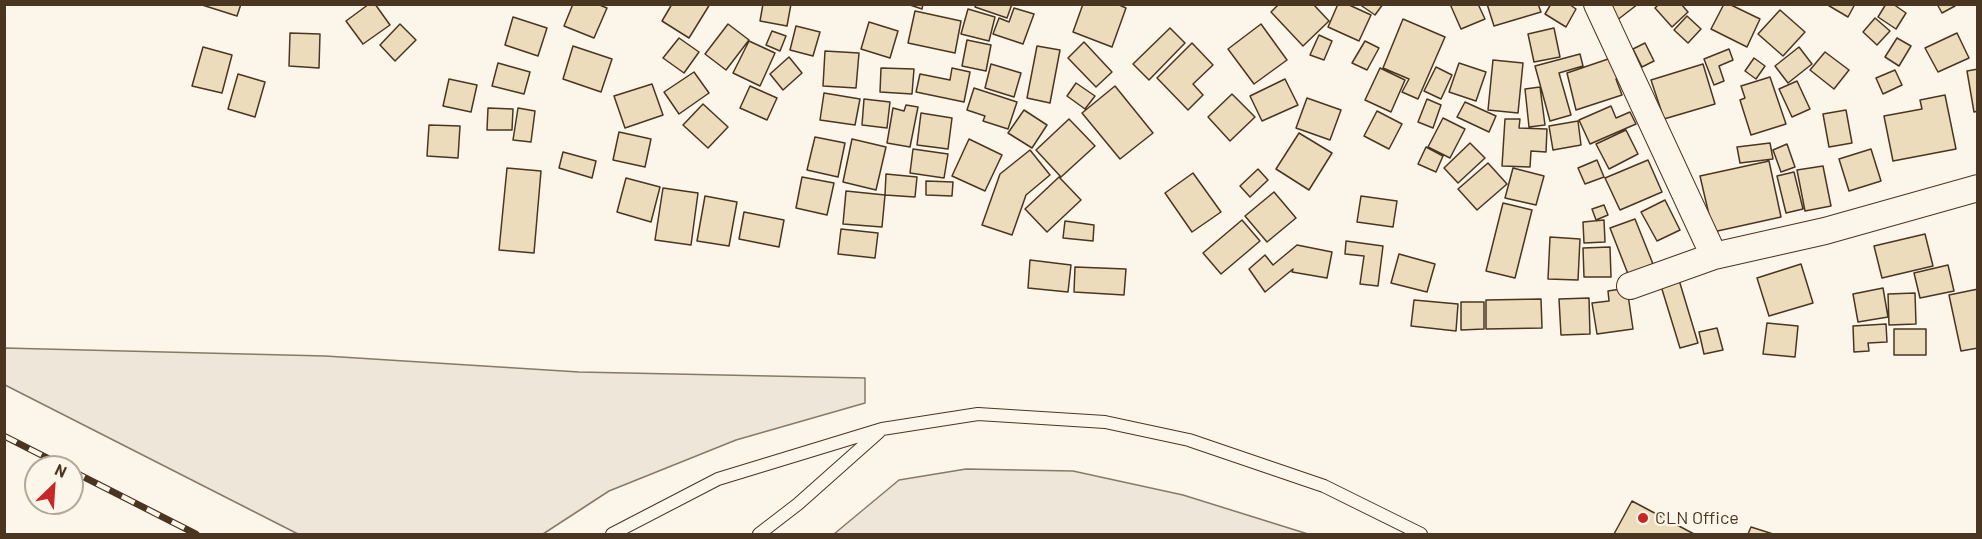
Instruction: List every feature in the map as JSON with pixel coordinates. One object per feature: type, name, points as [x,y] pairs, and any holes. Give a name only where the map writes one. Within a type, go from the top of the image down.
[{"type":"street","points":[[1597,4],[1714,256]]},
{"type":"street","points":[[1630,286],[1714,256],[1825,231],[1977,188]]},
{"type":"lane","points":[[612,534],[718,478],[882,429],[978,414],[1105,422],[1189,440],[1324,486],[1421,534]]},
{"type":"lane","points":[[759,534],[798,504],[882,429]]},
{"type":"shaded area","points":[[4,348],[325,356],[579,372],[865,378],[865,403],[736,440],[609,491],[543,534],[298,534],[5,385]]},
{"type":"shaded area","points":[[966,469],[1073,471],[1183,495],[1308,534],[834,534],[899,480]]},
{"type":"building","points":[[199,4],[241,4],[237,16]]},
{"type":"building","points":[[369,4],[375,4],[390,25],[363,44],[346,21]]},
{"type":"building","points":[[573,4],[597,4],[607,8],[594,38],[564,26]]},
{"type":"building","points":[[672,4],[710,4],[689,38],[662,21]]},
{"type":"building","points":[[763,4],[791,4],[787,26],[760,21]]},
{"type":"building","points":[[907,4],[923,4],[922,9]]},
{"type":"building","points":[[976,4],[1012,4],[1007,18],[975,7]]},
{"type":"building","points":[[1083,4],[1117,4],[1126,8],[1112,47],[1073,32]]},
{"type":"building","points":[[1279,4],[1313,4],[1329,21],[1303,46],[1271,12]]},
{"type":"building","points":[[1338,4],[1347,4],[1371,15],[1359,41],[1328,27]]},
{"type":"building","points":[[1359,4],[1383,4],[1375,15]]},
{"type":"building","points":[[1450,4],[1478,4],[1485,19],[1461,29]]},
{"type":"building","points":[[1487,4],[1538,4],[1541,12],[1494,26]]},
{"type":"building","points":[[1551,4],[1569,4],[1576,9],[1566,27],[1545,14]]},
{"type":"building","points":[[1603,4],[1638,4],[1616,21]]},
{"type":"building","points":[[1659,4],[1681,4],[1688,12],[1672,27],[1655,8]]},
{"type":"building","points":[[1724,4],[1729,4],[1760,19],[1747,47],[1711,29]]},
{"type":"building","points":[[1826,4],[1855,4],[1848,17]]},
{"type":"building","points":[[1886,4],[1893,4],[1906,13],[1896,29],[1878,17]]},
{"type":"building","points":[[1937,4],[1954,4],[1955,6],[1942,13]]},
{"type":"building","points":[[1014,8],[1034,14],[1023,44],[993,34],[999,18],[1009,22]]},
{"type":"building","points":[[968,9],[995,17],[989,41],[961,34]]},
{"type":"building","points":[[1780,10],[1805,32],[1783,56],[1758,34]]},
{"type":"building","points":[[915,11],[961,21],[955,53],[908,43]]},
{"type":"building","points":[[1687,16],[1701,29],[1688,43],[1674,30]]},
{"type":"building","points":[[513,17],[547,28],[538,56],[505,45]]},
{"type":"building","points":[[1875,18],[1890,31],[1877,45],[1863,32]]},
{"type":"building","points":[[1403,19],[1445,37],[1418,99],[1402,92],[1409,79],[1383,68]]},
{"type":"building","points":[[869,22],[898,31],[890,58],[861,49]]},
{"type":"building","points":[[400,24],[416,40],[395,61],[380,45]]},
{"type":"building","points":[[728,24],[749,40],[726,70],[705,54]]},
{"type":"building","points":[[1261,24],[1287,60],[1254,84],[1228,49]]},
{"type":"building","points":[[796,26],[820,32],[813,56],[790,50]]},
{"type":"building","points":[[1170,28],[1185,43],[1149,80],[1133,64]]},
{"type":"building","points":[[1554,28],[1560,57],[1534,62],[1528,34]]},
{"type":"building","points":[[772,31],[786,36],[780,51],[766,45]]},
{"type":"building","points":[[290,33],[320,34],[319,68],[289,66]]},
{"type":"building","points":[[1957,33],[1969,58],[1938,72],[1925,48]]},
{"type":"building","points":[[1319,35],[1332,41],[1324,60],[1310,55]]},
{"type":"building","points":[[679,38],[699,52],[684,73],[663,58]]},
{"type":"building","points":[[1897,38],[1911,46],[1899,66],[1885,57]]},
{"type":"building","points":[[967,40],[991,45],[986,71],[962,66]]},
{"type":"building","points":[[749,41],[775,53],[760,86],[733,73]]},
{"type":"building","points":[[1365,41],[1379,48],[1367,70],[1352,63]]},
{"type":"building","points":[[1084,42],[1112,72],[1096,87],[1068,58]]},
{"type":"building","points":[[1192,43],[1213,65],[1193,84],[1203,95],[1188,110],[1157,78]]},
{"type":"building","points":[[1645,43],[1654,61],[1642,67],[1633,49]]},
{"type":"building","points":[[573,46],[612,59],[601,92],[563,79]]},
{"type":"building","points":[[1037,46],[1060,50],[1050,103],[1027,98]]},
{"type":"building","points":[[203,47],[232,55],[222,93],[192,86]]},
{"type":"building","points":[[1799,47],[1812,64],[1788,83],[1775,66]]},
{"type":"building","points":[[1729,49],[1733,60],[1719,66],[1724,81],[1714,85],[1704,59]]},
{"type":"building","points":[[825,51],[859,53],[856,88],[823,86]]},
{"type":"building","points":[[1825,52],[1849,70],[1834,89],[1810,70]]},
{"type":"building","points":[[1580,54],[1583,66],[1559,73],[1571,115],[1550,121],[1535,66]]},
{"type":"building","points":[[789,57],[802,73],[783,90],[770,74]]},
{"type":"building","points":[[1614,57],[1621,77],[1616,79],[1622,95],[1576,110],[1567,73]]},
{"type":"building","points":[[1754,58],[1765,66],[1756,79],[1745,71]]},
{"type":"building","points":[[1493,60],[1523,63],[1518,113],[1488,110]]},
{"type":"building","points":[[498,63],[530,72],[524,94],[492,86]]},
{"type":"building","points":[[1459,63],[1486,72],[1476,101],[1449,92]]},
{"type":"building","points":[[991,64],[1021,73],[1014,97],[985,88]]},
{"type":"building","points":[[1703,64],[1715,104],[1664,119],[1651,80]]},
{"type":"building","points":[[1436,67],[1452,75],[1441,99],[1424,91]]},
{"type":"building","points":[[881,68],[914,69],[912,94],[880,92]]},
{"type":"building","points":[[952,68],[970,72],[964,102],[916,92],[920,74],[950,80]]},
{"type":"building","points":[[1380,68],[1405,80],[1391,112],[1365,100]]},
{"type":"building","points":[[1978,69],[1978,111],[1974,112],[1967,71]]},
{"type":"building","points":[[1895,70],[1902,85],[1883,94],[1876,78]]},
{"type":"building","points":[[694,72],[709,93],[679,114],[664,92]]},
{"type":"building","points":[[238,74],[265,82],[255,117],[228,109]]},
{"type":"building","points":[[1770,77],[1786,124],[1751,135],[1740,100],[1745,98],[1741,86]]},
{"type":"building","points":[[449,79],[477,85],[471,112],[443,106]]},
{"type":"building","points":[[1285,79],[1298,105],[1262,121],[1250,96]]},
{"type":"building","points":[[1797,81],[1810,109],[1792,117],[1779,89]]},
{"type":"building","points":[[1076,83],[1095,96],[1085,109],[1067,96]]},
{"type":"building","points":[[652,84],[663,115],[625,128],[614,96]]},
{"type":"building","points":[[750,86],[777,98],[767,120],[740,108]]},
{"type":"building","points":[[1115,86],[1153,133],[1120,159],[1082,113]]},
{"type":"building","points":[[1540,87],[1545,125],[1529,127],[1525,89]]},
{"type":"building","points":[[974,88],[1017,102],[1008,129],[983,121],[985,116],[967,110]]},
{"type":"building","points":[[824,93],[860,99],[855,125],[820,120]]},
{"type":"building","points":[[1232,94],[1255,117],[1230,141],[1208,117]]},
{"type":"building","points":[[1945,95],[1956,149],[1893,161],[1884,116],[1922,109],[1920,100]]},
{"type":"building","points":[[1307,98],[1341,110],[1330,140],[1296,128]]},
{"type":"building","points":[[864,99],[890,102],[887,128],[862,125]]},
{"type":"building","points":[[1427,99],[1441,105],[1433,128],[1418,122]]},
{"type":"building","points":[[1465,102],[1496,116],[1489,132],[1457,117]]},
{"type":"building","points":[[703,104],[728,127],[708,148],[683,125]]},
{"type":"building","points":[[906,105],[918,107],[910,147],[887,143],[893,108],[904,111]]},
{"type":"building","points":[[1611,106],[1616,118],[1630,112],[1636,124],[1590,144],[1579,120]]},
{"type":"building","points":[[488,108],[513,109],[512,130],[487,130]]},
{"type":"building","points":[[518,108],[535,111],[531,142],[513,140]]},
{"type":"building","points":[[1024,110],[1047,125],[1032,148],[1008,133]]},
{"type":"building","points":[[1846,110],[1852,143],[1829,147],[1823,114]]},
{"type":"building","points":[[1377,111],[1402,124],[1389,149],[1364,136]]},
{"type":"building","points":[[921,113],[952,118],[948,149],[917,145]]},
{"type":"building","points":[[1443,118],[1465,129],[1450,158],[1428,147]]},
{"type":"building","points":[[1069,119],[1095,146],[1061,177],[1036,150]]},
{"type":"building","points":[[1505,119],[1520,119],[1519,128],[1547,129],[1546,152],[1531,151],[1530,167],[1502,166]]},
{"type":"building","points":[[1578,121],[1581,145],[1553,150],[1549,126]]},
{"type":"building","points":[[429,125],[460,126],[458,158],[427,156]]},
{"type":"building","points":[[1626,130],[1638,154],[1609,169],[1596,144]]},
{"type":"building","points":[[619,132],[651,139],[645,167],[613,160]]},
{"type":"building","points":[[1299,133],[1332,153],[1309,190],[1276,169]]},
{"type":"building","points":[[815,137],[845,143],[838,177],[807,170]]},
{"type":"building","points":[[852,139],[886,147],[876,190],[843,182]]},
{"type":"building","points":[[969,139],[1002,155],[985,191],[952,176]]},
{"type":"building","points":[[1470,143],[1485,158],[1458,183],[1444,168]]},
{"type":"building","points":[[1770,143],[1773,159],[1740,163],[1737,147]]},
{"type":"building","points":[[1787,144],[1795,167],[1781,172],[1773,150]]},
{"type":"building","points":[[1426,147],[1443,156],[1436,172],[1418,164]]},
{"type":"building","points":[[913,149],[948,154],[944,178],[910,173]]},
{"type":"building","points":[[1871,149],[1881,181],[1849,191],[1839,159]]},
{"type":"building","points":[[1030,150],[1050,175],[1026,195],[1012,235],[982,225],[1000,174]]},
{"type":"building","points":[[563,152],[596,161],[592,178],[559,168]]},
{"type":"building","points":[[1597,160],[1604,177],[1585,184],[1578,168]]},
{"type":"building","points":[[1648,160],[1662,192],[1620,210],[1605,178]]},
{"type":"building","points":[[1769,161],[1781,217],[1713,232],[1700,176]]},
{"type":"building","points":[[1488,163],[1507,184],[1477,210],[1458,189]]},
{"type":"building","points":[[1823,166],[1831,206],[1805,211],[1797,170]]},
{"type":"building","points":[[507,168],[541,171],[534,253],[499,250]]},
{"type":"building","points":[[1513,168],[1544,176],[1536,205],[1505,198]]},
{"type":"building","points":[[1258,169],[1268,180],[1250,197],[1240,186]]},
{"type":"building","points":[[1794,172],[1803,209],[1786,213],[1777,176]]},
{"type":"building","points":[[1193,173],[1221,212],[1192,232],[1165,193]]},
{"type":"building","points":[[886,174],[917,177],[915,197],[885,195]]},
{"type":"building","points":[[802,177],[834,183],[827,215],[796,208]]},
{"type":"building","points":[[1059,177],[1081,200],[1047,232],[1025,209]]},
{"type":"building","points":[[626,178],[660,187],[651,222],[617,212]]},
{"type":"building","points":[[926,181],[953,182],[952,196],[926,195]]},
{"type":"building","points":[[663,188],[698,193],[691,245],[655,240]]},
{"type":"building","points":[[846,191],[885,195],[882,227],[843,224]]},
{"type":"building","points":[[1274,192],[1296,218],[1267,242],[1245,216]]},
{"type":"building","points":[[705,196],[737,202],[729,246],[697,241]]},
{"type":"building","points":[[1361,196],[1397,201],[1393,227],[1357,222]]},
{"type":"building","points":[[1665,200],[1680,230],[1657,241],[1641,212]]},
{"type":"building","points":[[1503,203],[1532,210],[1515,278],[1486,271]]},
{"type":"building","points":[[1604,205],[1608,215],[1596,220],[1592,209]]},
{"type":"building","points":[[744,212],[784,220],[779,247],[739,239]]},
{"type":"building","points":[[1635,219],[1653,264],[1628,274],[1610,228]]},
{"type":"building","points":[[1242,220],[1260,241],[1221,274],[1203,253]]},
{"type":"building","points":[[1604,220],[1605,242],[1584,243],[1583,222]]},
{"type":"building","points":[[1065,221],[1094,225],[1093,241],[1063,238]]},
{"type":"building","points":[[841,229],[878,233],[875,258],[838,254]]},
{"type":"building","points":[[1925,234],[1933,266],[1882,278],[1874,246]]},
{"type":"building","points":[[1550,237],[1580,239],[1578,280],[1548,279]]},
{"type":"building","points":[[1346,241],[1383,246],[1378,286],[1360,284],[1364,256],[1345,254]]},
{"type":"building","points":[[1297,245],[1332,252],[1327,278],[1292,272],[1293,269],[1265,292],[1249,269],[1265,255],[1273,265]]},
{"type":"building","points":[[1610,247],[1611,277],[1584,277],[1583,248]]},
{"type":"building","points":[[1399,254],[1435,264],[1427,292],[1391,283]]},
{"type":"building","points":[[1030,260],[1071,265],[1068,292],[1028,288]]},
{"type":"building","points":[[1801,264],[1813,303],[1769,316],[1757,278]]},
{"type":"building","points":[[1948,265],[1954,291],[1920,298],[1914,273]]},
{"type":"building","points":[[1075,267],[1126,269],[1124,295],[1074,292]]},
{"type":"building","points":[[1679,280],[1698,343],[1680,348],[1661,286]]},
{"type":"building","points":[[1627,288],[1633,329],[1597,334],[1592,303],[1609,301],[1608,291]]},
{"type":"building","points":[[1883,288],[1888,317],[1858,322],[1853,294]]},
{"type":"building","points":[[1978,289],[1978,348],[1961,351],[1949,295]]},
{"type":"building","points":[[1915,293],[1916,324],[1889,325],[1888,294]]},
{"type":"building","points":[[1589,298],[1590,334],[1561,335],[1559,299]]},
{"type":"building","points":[[1541,299],[1542,328],[1486,329],[1486,300]]},
{"type":"building","points":[[1414,300],[1458,304],[1456,331],[1411,326]]},
{"type":"building","points":[[1461,302],[1484,302],[1484,329],[1461,330]]},
{"type":"building","points":[[1767,323],[1798,326],[1795,357],[1763,354]]},
{"type":"building","points":[[1886,324],[1887,342],[1868,343],[1869,351],[1854,352],[1853,326]]},
{"type":"building","points":[[1717,328],[1723,350],[1704,354],[1699,332]]},
{"type":"building","points":[[1894,329],[1926,329],[1926,355],[1894,355]]},
{"type":"building","name":"CLN Office","points":[[1632,501],[1694,534],[1614,534]]},
{"type":"building","points":[[1751,527],[1773,534],[1748,534]]},
{"type":"railway","points":[[4,436],[41,455]]},
{"type":"railway","points":[[84,477],[196,534]]},
{"type":"place","name":"CLN Office","points":[[1643,518]]}]
